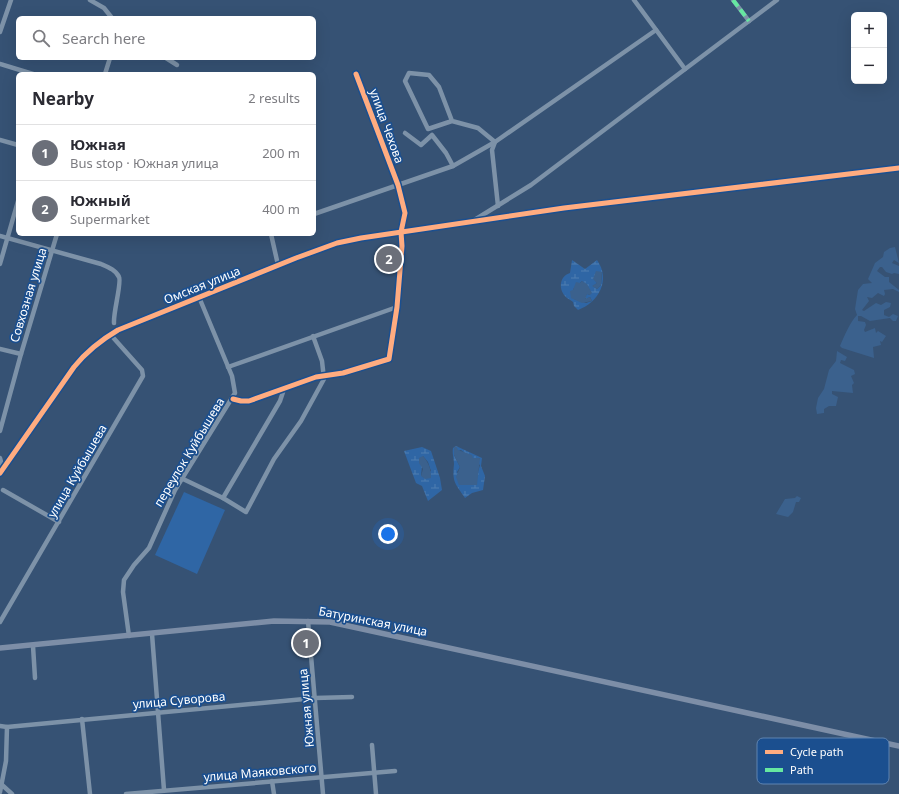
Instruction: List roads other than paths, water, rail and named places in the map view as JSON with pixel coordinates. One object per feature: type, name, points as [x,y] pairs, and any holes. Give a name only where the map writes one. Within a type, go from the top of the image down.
[{"type":"main road","name":"Батуринская улица","points":[[0,648],[33,646],[274,621],[308,621],[340,624],[863,738]]},
{"type":"main road","name":"Батуринская улица","points":[[889,744],[899,746]]},
{"type":"street","points":[[0,32],[11,0]]},
{"type":"street","points":[[90,0],[104,8],[110,16]]},
{"type":"street","points":[[634,0],[685,69]]},
{"type":"street","points":[[733,0],[749,21]]},
{"type":"street","points":[[475,220],[537,180],[777,0]]},
{"type":"street","points":[[316,213],[453,166],[495,142],[656,30]]},
{"type":"street","points":[[106,72],[110,60]]},
{"type":"street","points":[[169,60],[177,65]]},
{"type":"street","points":[[0,64],[26,72]]},
{"type":"street","points":[[452,121],[439,87],[429,75],[409,73],[405,81],[428,129],[452,121],[478,128],[495,142]]},
{"type":"street","name":"улица Чехова","points":[[324,375],[343,373],[389,359],[397,307],[402,246],[401,232],[405,213],[398,185],[356,74]]},
{"type":"street","points":[[405,133],[421,145],[432,135],[446,153],[453,166]]},
{"type":"street","points":[[0,140],[16,144]]},
{"type":"street","points":[[495,142],[492,150],[498,206]]},
{"type":"street","name":"Омская улица","points":[[2,471],[81,359],[96,344],[110,334],[198,297],[337,243],[475,220],[899,168]]},
{"type":"street","points":[[0,264],[16,208]]},
{"type":"street","points":[[0,236],[101,264],[116,273],[120,282],[115,302],[114,323]]},
{"type":"street","name":"Совхозная улица","points":[[0,432],[21,354],[56,236]]},
{"type":"street","points":[[271,236],[278,265]]},
{"type":"street","name":"переулок Куйбышева","points":[[129,636],[123,592],[124,580],[134,565],[149,548],[166,507],[223,411],[233,399],[235,386],[198,297]]},
{"type":"street","points":[[228,367],[397,307]]},
{"type":"street","name":"улица Куйбышева","points":[[0,622],[143,376],[142,370],[110,334]]},
{"type":"street","points":[[183,479],[223,498],[246,512],[274,459],[291,436],[324,379],[322,361],[313,336]]},
{"type":"street","points":[[0,349],[21,354]]},
{"type":"street","points":[[233,399],[241,402],[249,401],[324,375]]},
{"type":"street","points":[[223,498],[280,401],[283,392],[282,389]]},
{"type":"street","points":[[0,458],[2,471]]},
{"type":"street","points":[[3,490],[59,522]]},
{"type":"street","name":"Южная улица","points":[[308,621],[323,794]]},
{"type":"street","points":[[152,634],[164,790]]},
{"type":"street","points":[[33,646],[35,678]]},
{"type":"street","name":"улица Суворова","points":[[0,726],[7,727],[315,698],[352,697]]},
{"type":"street","points":[[82,719],[90,794]]},
{"type":"street","points":[[0,792],[6,762],[7,727]]},
{"type":"street","points":[[372,745],[376,794]]},
{"type":"street","name":"улица Маяковского","points":[[126,794],[395,771]]},
{"type":"street","points":[[272,781],[274,794]]},
{"type":"street","points":[[1,784],[12,794]]},
{"type":"place","name":"Южный","points":[[389,259]]},
{"type":"place","name":"Южная","points":[[306,643]]}]
